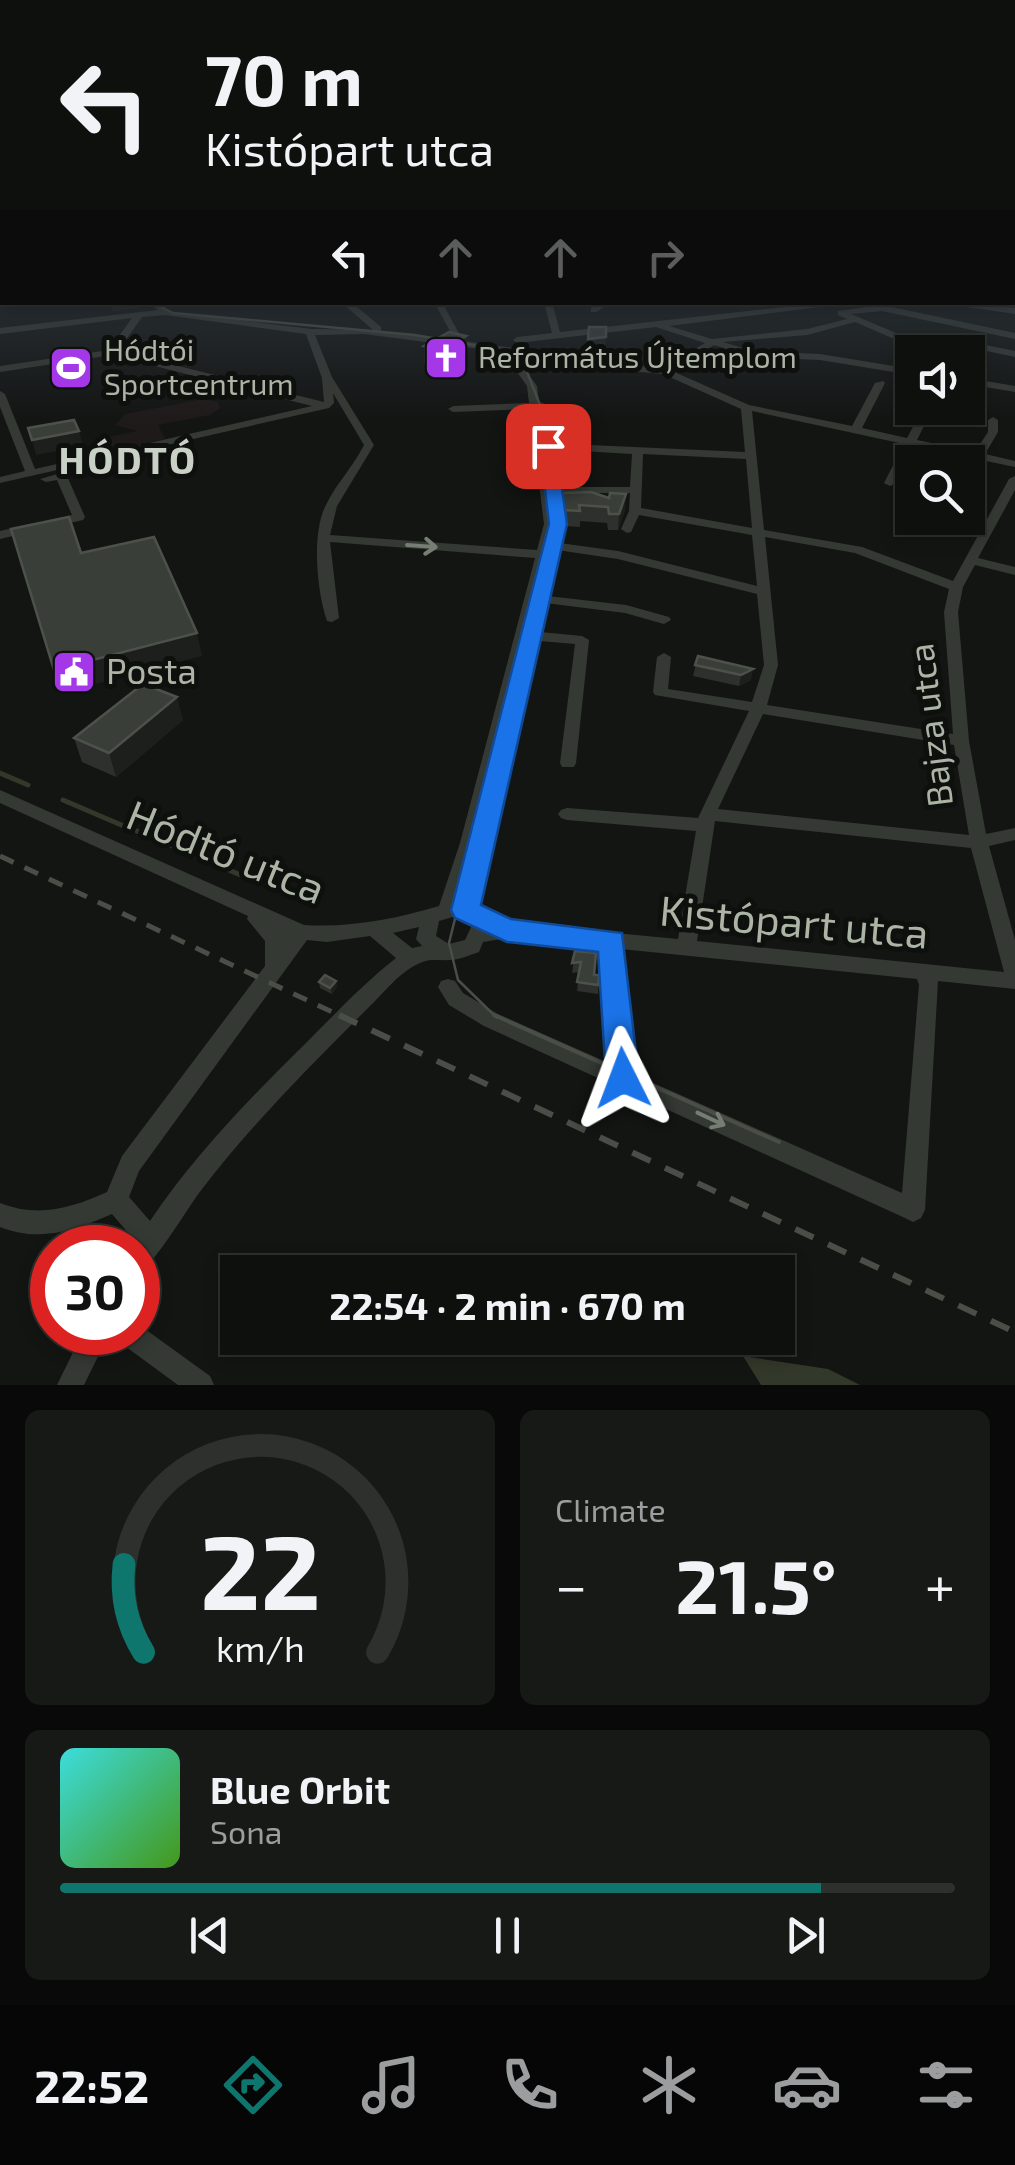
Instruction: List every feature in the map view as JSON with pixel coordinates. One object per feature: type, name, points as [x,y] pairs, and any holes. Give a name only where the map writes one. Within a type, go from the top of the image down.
[{"type":"street","points":[[154,305],[162,312]]},
{"type":"street","points":[[347,305],[361,325],[495,345],[508,352],[528,375],[540,405]]},
{"type":"street","points":[[440,305],[459,340]]},
{"type":"street","points":[[549,305],[554,332]]},
{"type":"street","points":[[594,310],[602,305]]},
{"type":"street","points":[[753,305],[765,312]]},
{"type":"street","points":[[554,332],[829,305],[853,320],[895,336]]},
{"type":"street","points":[[995,306],[1015,311]]},
{"type":"street","points":[[842,313],[882,308],[1015,336]]},
{"type":"street","points":[[0,331],[162,312],[315,329],[361,325],[665,370],[746,408],[928,445]]},
{"type":"street","points":[[112,352],[139,315]]},
{"type":"street","points":[[665,370],[707,343],[807,332],[853,320]]},
{"type":"street","points":[[656,324],[752,354],[820,357],[895,369]]},
{"type":"street","points":[[968,327],[970,335]]},
{"type":"street","points":[[508,352],[525,350],[554,332],[623,328]]},
{"type":"street","points":[[0,480],[325,406],[329,403],[327,378],[314,346],[315,329]]},
{"type":"street","points":[[985,348],[1015,354]]},
{"type":"street","points":[[432,945],[465,950],[460,918],[536,598],[558,524],[540,405],[525,350]]},
{"type":"street","points":[[0,370],[112,352],[325,406]]},
{"type":"street","points":[[327,378],[336,386],[369,445],[358,471],[330,508],[325,538],[332,618]]},
{"type":"street","points":[[856,429],[880,383]]},
{"type":"street","points":[[985,384],[1015,388]]},
{"type":"street","points":[[0,394],[31,473]]},
{"type":"street","points":[[453,409],[540,405]]},
{"type":"street","points":[[686,949],[706,819],[758,709],[771,664],[761,530],[746,408]]},
{"type":"street","points":[[985,445],[993,432],[992,420]]},
{"type":"street","points":[[890,483],[919,425]]},
{"type":"street","points":[[545,446],[750,456]]},
{"type":"street","points":[[618,555],[634,511],[638,450]]},
{"type":"street","points":[[985,458],[1015,464]]},
{"type":"street","points":[[0,488],[61,476],[79,518],[0,535]]},
{"type":"street","name":"Bajza utca","points":[[1015,479],[956,587],[951,612],[961,741],[979,842],[1010,930],[1015,978]]},
{"type":"street","points":[[552,490],[635,490]]},
{"type":"street","points":[[634,511],[761,530],[858,550],[956,587]]},
{"type":"street","points":[[325,538],[618,555],[764,592]]},
{"type":"street","points":[[971,560],[1015,571]]},
{"type":"street","points":[[536,598],[626,609],[664,620]]},
{"type":"street","points":[[527,636],[582,640],[568,763]]},
{"type":"street","points":[[664,657],[660,692],[961,741]]},
{"type":"street","name":"Hódtó utca","points":[[0,796],[302,932],[327,934],[460,918]]},
{"type":"street","points":[[567,814],[706,819],[979,842],[1015,834]]},
{"type":"street","points":[[238,904],[272,934],[277,947],[274,967]]},
{"type":"street","points":[[160,1225],[180,1194],[252,1112],[412,957],[432,945],[460,918]]},
{"type":"street","name":"Kistópart utca","points":[[460,918],[507,930],[1015,978]]},
{"type":"street","points":[[373,928],[412,957]]},
{"type":"street","points":[[0,1214],[17,1224],[56,1222],[116,1200],[130,1164],[302,932]]},
{"type":"street","points":[[612,941],[623,1078]]},
{"type":"street","points":[[448,987],[474,1011],[913,1210],[929,985],[925,971]]},
{"type":"street","points":[[116,1200],[130,1225]]},
{"type":"street","points":[[70,1385],[85,1355]]},
{"type":"street","points":[[159,1355],[201,1385]]},
{"type":"shaded area","points":[[203,399],[218,402],[220,408],[210,415],[158,425],[165,439],[98,453],[93,440],[137,431],[115,425],[125,414]]},
{"type":"shaded area","points":[[743,1356],[828,1369],[860,1385],[761,1385]]},
{"type":"building","points":[[589,327],[606,327],[606,337],[588,339]]},
{"type":"building","points":[[449,332],[466,336],[442,349],[424,346]]},
{"type":"building","points":[[74,420],[79,431],[32,440],[28,428]]},
{"type":"building","points":[[591,492],[609,498],[610,493],[626,494],[619,514],[609,514],[608,507],[579,505],[580,511],[564,510],[562,493]]},
{"type":"building","points":[[69,517],[81,553],[154,537],[197,633],[54,670],[11,529]]},
{"type":"building","points":[[698,656],[753,669],[741,675],[695,665]]},
{"type":"building","points":[[143,684],[177,697],[109,753],[74,738]]},
{"type":"building","points":[[575,951],[596,953],[594,975],[599,975],[598,985],[577,982],[581,962],[572,963]]},
{"type":"building","points":[[325,975],[336,981],[330,988],[319,982]]},
{"type":"waterway","points":[[0,773],[28,785]]},
{"type":"waterway","points":[[63,800],[126,827]]},
{"type":"waterway","points":[[137,831],[250,879]]},
{"type":"tram line","points":[[157,305],[173,313],[415,335],[502,350],[522,359],[540,405],[553,524],[449,943],[458,980],[497,1018]]},
{"type":"tram line","points":[[494,1015],[779,1142]]},
{"type":"railway","points":[[0,856],[345,1018]]},
{"type":"railway","points":[[339,1015],[1015,1332]]},
{"type":"place","name":"Református Újtemplom","points":[[446,358]]},
{"type":"place","name":"Hódtói Sportcentrum","points":[[71,368]]},
{"type":"place","name":"Posta","points":[[74,672]]},
{"type":"district","name":"HÓDTÓ","points":[[128,461]]},
{"type":"route","points":[[548,446],[558,524],[466,910],[478,920],[507,930],[612,941],[623,1078]]}]
